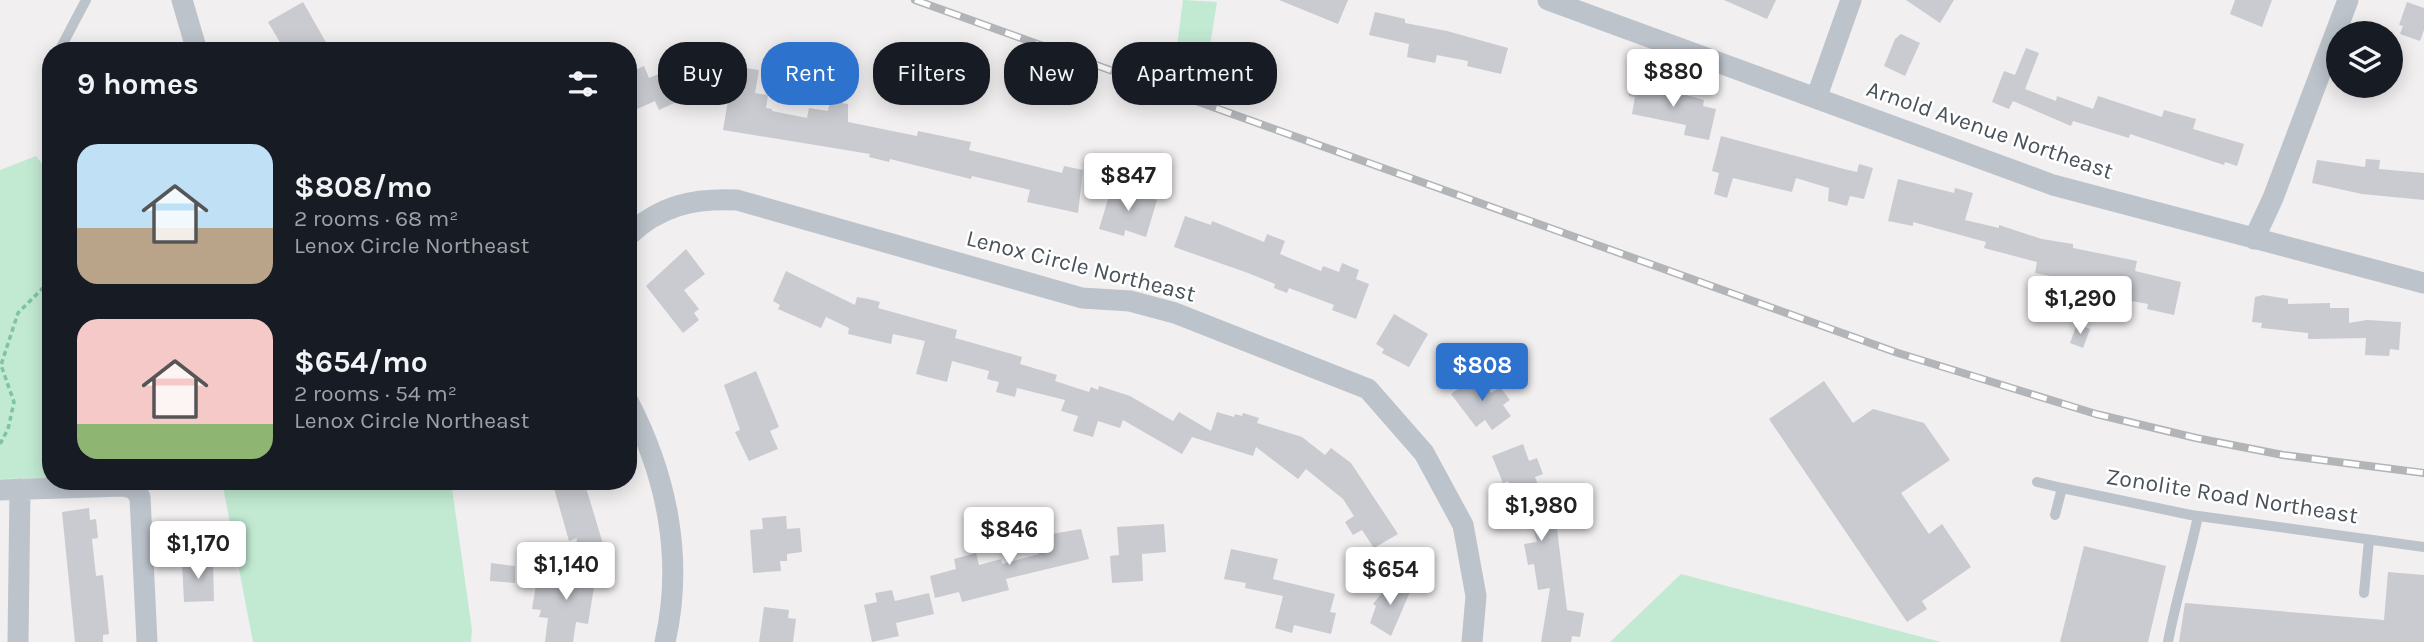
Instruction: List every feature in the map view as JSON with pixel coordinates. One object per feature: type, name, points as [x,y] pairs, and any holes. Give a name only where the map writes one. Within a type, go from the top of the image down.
[{"type":"street","points":[[182,0],[189,42]]},
{"type":"street","name":"Arnold Avenue Northeast","points":[[1548,0],[1817,96],[2053,185],[2424,283]]},
{"type":"street","points":[[1817,96],[1852,0]]},
{"type":"street","points":[[2254,239],[2273,198],[2348,0]]},
{"type":"street","name":"Lenox Circle Northeast","points":[[637,228],[673,206],[703,199],[737,200],[1082,299],[1130,300],[1175,313],[1368,388],[1424,453],[1463,525],[1476,596],[1472,642]]},
{"type":"street","points":[[637,418],[662,481],[671,527],[673,580],[665,642]]},
{"type":"street","points":[[18,642],[10,489],[42,488]]},
{"type":"street","points":[[138,490],[147,642]]},
{"type":"lane","points":[[65,42],[86,0]]},
{"type":"lane","name":"Zonolite Road Northeast","points":[[2036,482],[2197,516],[2424,547]]},
{"type":"lane","points":[[2055,515],[2062,488]]},
{"type":"lane","points":[[2168,642],[2177,593],[2186,576],[2197,516]]},
{"type":"lane","points":[[2364,593],[2369,540]]},
{"type":"path","points":[[0,444],[8,429],[14,402],[1,365],[18,313],[42,288]]},
{"type":"green space","points":[[1183,0],[1217,2],[1211,42],[1178,42]]},
{"type":"green space","points":[[36,156],[42,164],[42,478],[0,479],[0,170]]},
{"type":"green space","points":[[224,490],[452,490],[472,630],[471,642],[253,642]]},
{"type":"green space","points":[[1681,574],[1941,642],[1610,642]]},
{"type":"building","points":[[1279,0],[1348,0],[1338,24]]},
{"type":"building","points":[[1724,0],[1776,0],[1767,19]]},
{"type":"building","points":[[1906,0],[1954,0],[1940,23]]},
{"type":"building","points":[[2235,0],[2272,0],[2262,27],[2230,14]]},
{"type":"building","points":[[303,2],[326,42],[280,42],[268,22]]},
{"type":"building","points":[[2407,2],[2424,8],[2424,30],[2420,41],[2403,35],[2403,21],[2400,21]]},
{"type":"building","points":[[1375,12],[1405,19],[1405,23],[1447,31],[1508,48],[1501,74],[1467,66],[1468,61],[1437,55],[1435,63],[1407,57],[1409,44],[1369,35]]},
{"type":"building","points":[[1901,34],[1920,43],[1905,76],[1884,66],[1895,39]]},
{"type":"building","points":[[2026,48],[2039,53],[2025,89],[2056,101],[2057,96],[2093,109],[2098,96],[2162,117],[2164,110],[2196,119],[2193,129],[2244,144],[2237,166],[2225,162],[2224,165],[2130,134],[2129,138],[2073,121],[2071,126],[2013,101],[2009,109],[1992,102],[2004,71],[2015,75]]},
{"type":"building","points":[[644,66],[649,78],[658,74],[658,105],[670,105],[659,110],[655,101],[637,109],[637,69]]},
{"type":"building","points":[[747,68],[759,70],[755,93],[761,94],[761,105],[766,105],[766,108],[772,111],[807,118],[809,108],[828,111],[829,105],[848,105],[848,122],[917,136],[918,131],[971,142],[969,150],[1062,173],[1064,166],[1083,170],[1078,213],[1027,202],[1030,190],[972,176],[971,179],[890,159],[889,162],[869,157],[870,154],[723,130],[727,105],[747,105]]},
{"type":"building","points":[[1632,80],[1704,100],[1703,106],[1716,109],[1709,140],[1684,135],[1686,125],[1632,114],[1635,97],[1629,96]]},
{"type":"building","points":[[1721,136],[1857,172],[1859,164],[1873,168],[1864,199],[1850,196],[1847,206],[1828,201],[1829,188],[1796,178],[1792,192],[1733,178],[1727,198],[1714,194],[1719,173],[1712,171]]},
{"type":"building","points":[[2366,159],[2380,160],[2379,169],[2424,173],[2424,200],[2362,194],[2312,183],[2317,160],[2365,167]]},
{"type":"building","points":[[1898,179],[1954,193],[1955,188],[1973,193],[1965,220],[1999,228],[1999,225],[2042,239],[2073,244],[2073,248],[2137,261],[2135,271],[2181,282],[2174,315],[2147,309],[2148,304],[2104,296],[2106,290],[2086,286],[2086,283],[2035,273],[2037,262],[1984,248],[1986,242],[1913,222],[1913,226],[1888,221]]},
{"type":"building","points":[[1112,186],[1157,200],[1146,237],[1125,230],[1124,236],[1099,229]]},
{"type":"building","points":[[1185,216],[1211,225],[1212,221],[1264,242],[1267,234],[1285,241],[1280,254],[1321,271],[1323,266],[1339,272],[1342,263],[1359,270],[1356,279],[1369,284],[1356,319],[1332,310],[1334,305],[1289,288],[1287,293],[1274,288],[1275,284],[1248,273],[1174,247]]},
{"type":"building","points":[[686,249],[705,274],[684,290],[699,309],[694,313],[699,320],[683,333],[646,286]]},
{"type":"building","points":[[786,271],[855,305],[857,297],[868,299],[880,302],[878,308],[957,330],[955,338],[1022,357],[1020,364],[1057,375],[1055,381],[1089,392],[1091,387],[1098,390],[1099,386],[1130,396],[1173,421],[1179,412],[1211,431],[1217,412],[1234,417],[1235,414],[1242,416],[1243,413],[1259,418],[1257,423],[1302,437],[1325,455],[1331,448],[1351,463],[1398,534],[1374,548],[1362,530],[1353,535],[1345,522],[1354,516],[1343,499],[1306,469],[1298,479],[1256,447],[1253,456],[1192,437],[1182,454],[1123,420],[1120,428],[1098,421],[1093,437],[1073,431],[1078,416],[1061,411],[1065,400],[1017,388],[1015,397],[996,392],[999,382],[987,379],[989,371],[952,361],[947,382],[916,374],[925,341],[893,334],[891,344],[848,334],[849,328],[826,317],[821,328],[778,309],[780,305],[773,301]]},
{"type":"building","points":[[2263,295],[2288,299],[2288,304],[2330,303],[2330,308],[2349,308],[2349,323],[2367,320],[2401,322],[2399,350],[2390,349],[2389,356],[2365,355],[2366,338],[2308,339],[2308,333],[2261,328],[2262,323],[2252,322],[2255,297]]},
{"type":"building","points":[[1394,314],[1428,334],[1409,367],[1382,353],[1384,349],[1376,344]]},
{"type":"building","points":[[2077,324],[2090,329],[2083,348],[2070,343]]},
{"type":"building","points":[[756,371],[779,427],[770,431],[778,449],[749,461],[735,432],[740,430],[724,385]]},
{"type":"building","points":[[1477,375],[1491,393],[1500,387],[1510,400],[1503,405],[1511,416],[1492,430],[1485,420],[1476,427],[1451,394]]},
{"type":"building","points":[[1824,381],[1853,423],[1873,409],[1924,423],[1950,460],[1901,493],[1929,534],[1942,524],[1971,567],[1922,601],[1927,609],[1907,622],[1769,419]]},
{"type":"building","points":[[1523,444],[1529,461],[1537,458],[1543,474],[1535,477],[1552,522],[1556,521],[1567,610],[1584,613],[1580,637],[1572,636],[1571,642],[1541,642],[1550,588],[1538,590],[1534,564],[1528,565],[1524,544],[1537,542],[1526,504],[1518,507],[1508,481],[1503,483],[1492,456]]},
{"type":"building","points":[[555,490],[587,490],[603,544],[575,551],[577,538],[569,541]]},
{"type":"building","points":[[89,508],[90,520],[96,519],[98,538],[92,539],[96,576],[103,575],[109,634],[103,635],[103,642],[75,642],[62,512]]},
{"type":"building","points":[[786,516],[787,529],[800,528],[802,552],[787,554],[787,561],[780,561],[781,571],[753,573],[750,530],[763,529],[762,518]]},
{"type":"building","points":[[1164,524],[1166,552],[1142,554],[1143,581],[1112,583],[1110,556],[1119,555],[1117,527]]},
{"type":"building","points":[[1081,529],[1089,559],[1006,579],[1009,590],[962,602],[959,592],[935,598],[930,576],[956,569],[954,559],[976,553],[979,565],[1001,559],[1002,564],[1039,554],[1034,537]]},
{"type":"building","points":[[2084,546],[2166,566],[2148,642],[2060,642]]},
{"type":"building","points":[[1231,549],[1278,559],[1273,579],[1335,594],[1330,612],[1336,613],[1331,634],[1294,625],[1292,633],[1275,628],[1283,596],[1245,588],[1246,583],[1224,579]]},
{"type":"building","points":[[213,560],[214,601],[184,602],[182,561]]},
{"type":"building","points":[[491,563],[515,566],[515,583],[490,581]]},
{"type":"building","points":[[573,565],[597,569],[588,624],[576,622],[573,642],[545,642],[548,618],[539,617],[541,610],[532,609],[536,585],[544,587],[545,576],[555,578],[556,572],[572,574]]},
{"type":"building","points":[[2388,572],[2424,575],[2424,642],[2179,642],[2185,603],[2384,620]]},
{"type":"building","points":[[1399,581],[1413,585],[1391,636],[1370,623],[1376,606],[1373,604],[1390,583],[1396,588]]},
{"type":"building","points":[[892,590],[895,601],[929,593],[934,614],[896,623],[899,636],[872,642],[864,605],[877,602],[875,593]]},
{"type":"building","points":[[764,607],[789,610],[788,618],[796,619],[793,642],[759,642]]},
{"type":"railway","points":[[915,0],[1898,353],[2096,414],[2196,438],[2283,455],[2424,473]]}]
